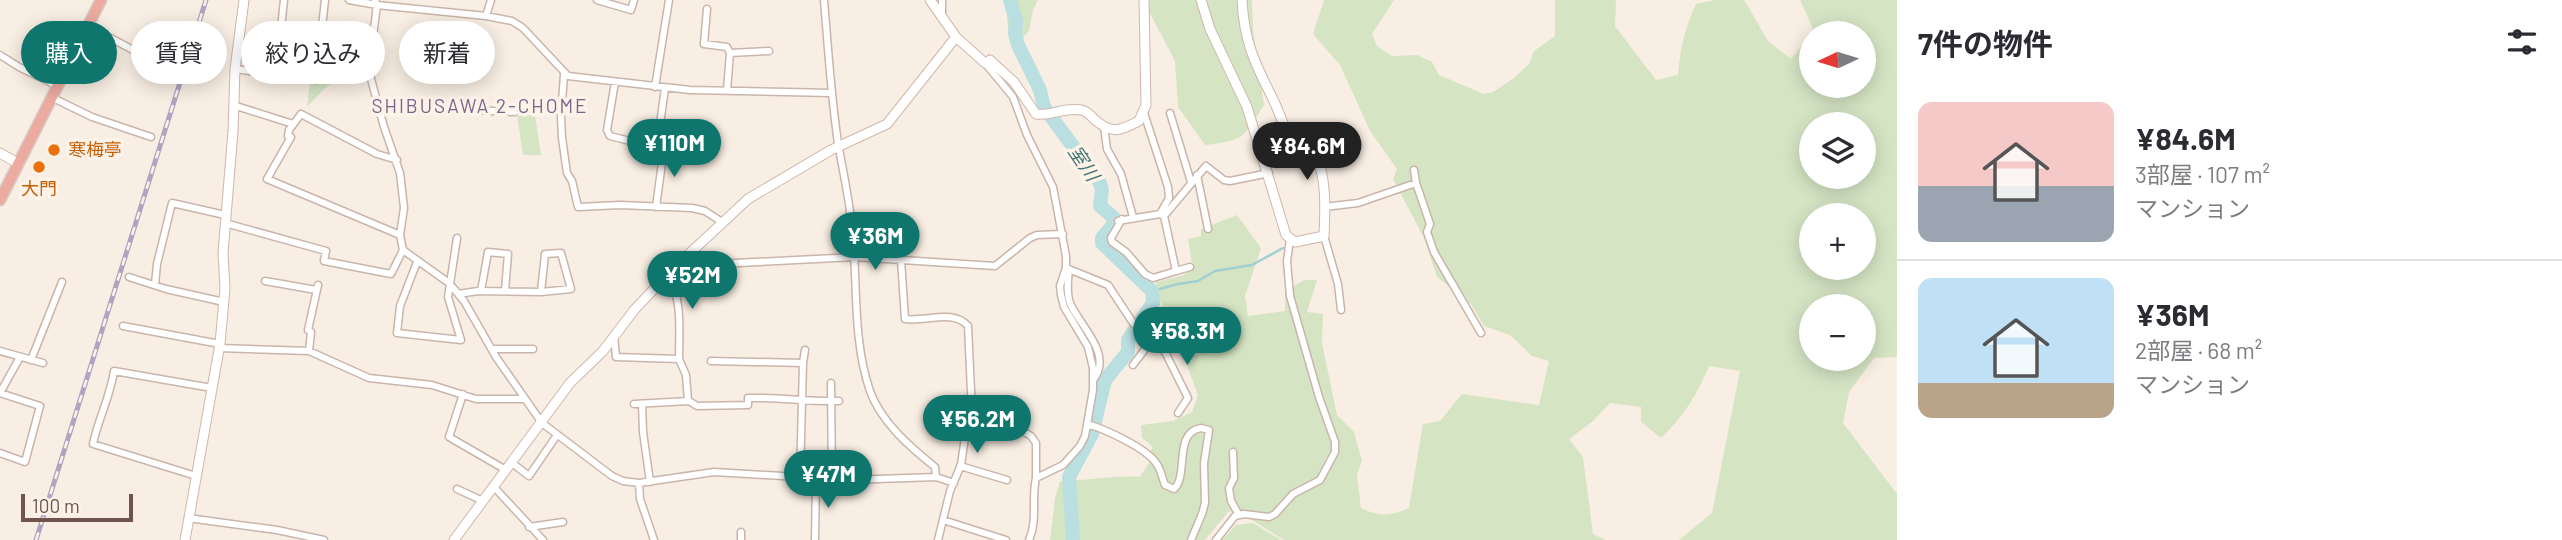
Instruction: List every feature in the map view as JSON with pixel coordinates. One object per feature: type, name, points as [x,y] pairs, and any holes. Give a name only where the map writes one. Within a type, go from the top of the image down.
[{"type":"highway","points":[[90,21],[101,0]]},
{"type":"highway","points":[[0,200],[58,86]]},
{"type":"street","points":[[185,540],[220,346],[235,69],[244,0]]},
{"type":"street","points":[[282,21],[284,0]]},
{"type":"street","points":[[323,21],[325,0]]},
{"type":"street","points":[[349,0],[512,21],[523,28],[564,74],[665,88],[832,93]]},
{"type":"street","points":[[486,16],[491,0]]},
{"type":"street","points":[[597,0],[631,10],[634,0]]},
{"type":"street","points":[[655,87],[669,0]]},
{"type":"street","points":[[824,0],[832,93],[848,190],[859,329],[869,389],[892,426],[913,449],[935,467],[936,477]]},
{"type":"street","points":[[930,0],[956,37],[985,63],[1013,97],[1027,135],[1053,187],[1067,269],[1060,286],[1061,295],[1064,307],[1088,347],[1094,379],[1085,436],[1073,456],[1063,465],[1036,478]]},
{"type":"street","points":[[942,17],[943,0]]},
{"type":"street","points":[[985,63],[990,60],[1014,82],[1036,114],[1045,115],[1069,109],[1082,110],[1104,127],[1113,131],[1123,129],[1139,121],[1146,105],[1144,0]]},
{"type":"street","points":[[1201,0],[1210,29],[1247,107],[1286,235],[1295,242],[1324,236]]},
{"type":"street","points":[[1242,0],[1245,33],[1253,61],[1285,126],[1292,135],[1309,145],[1317,158],[1324,207],[1324,236],[1338,284],[1341,310]]},
{"type":"street","points":[[155,285],[157,264],[172,203],[326,251],[324,261],[391,274],[403,250],[400,235],[404,208],[403,187],[397,160],[377,106],[369,67],[376,3]]},
{"type":"street","points":[[707,9],[704,44],[727,47],[730,53],[727,90]]},
{"type":"street","points":[[454,540],[570,383],[603,351],[635,309],[667,275],[748,199],[839,146],[887,124],[956,37]]},
{"type":"street","points":[[730,53],[769,51]]},
{"type":"street","points":[[0,55],[58,86]]},
{"type":"street","points":[[235,69],[241,70]]},
{"type":"street","points":[[564,74],[562,138],[567,173],[572,181],[578,206],[620,205],[705,211],[722,222]]},
{"type":"street","points":[[615,82],[607,130],[610,136],[680,150]]},
{"type":"street","points":[[656,207],[664,148],[664,130],[660,124],[665,88]]},
{"type":"street","points":[[53,97],[92,117],[151,137]]},
{"type":"street","points":[[233,105],[293,124]]},
{"type":"street","points":[[377,106],[514,112]]},
{"type":"street","points":[[1144,113],[1168,187],[1169,198],[1162,215],[1176,271]]},
{"type":"street","points":[[1170,113],[1191,183]]},
{"type":"street","points":[[397,160],[377,154],[301,114],[287,133],[291,137],[267,180],[400,235]]},
{"type":"street","points":[[1104,127],[1107,149],[1121,174],[1133,217]]},
{"type":"street","points":[[678,162],[682,136]]},
{"type":"street","points":[[0,153],[19,164]]},
{"type":"street","points":[[1190,267],[1153,278],[1145,274],[1126,252],[1112,242],[1111,238],[1120,220],[1162,215],[1206,166],[1224,180],[1230,181],[1269,173]]},
{"type":"street","points":[[1414,170],[1430,224],[1427,232],[1434,252],[1481,333]]},
{"type":"street","points":[[1197,175],[1208,229]]},
{"type":"street","points":[[1324,207],[1358,203],[1416,183]]},
{"type":"street","points":[[899,219],[905,319],[952,317],[962,319],[968,326],[972,413],[967,423],[960,466],[938,540]]},
{"type":"street","points":[[676,266],[855,257],[995,266],[1037,234],[1063,234]]},
{"type":"street","points":[[417,262],[400,306],[397,333],[461,340],[448,297],[457,238]]},
{"type":"street","points":[[1216,540],[1235,516],[1269,517],[1275,514],[1293,494],[1320,480],[1335,452],[1335,442],[1290,296],[1287,261],[1290,239]]},
{"type":"street","points":[[403,250],[417,262],[433,270],[458,294],[542,423],[612,476],[623,481],[650,482],[714,472],[832,480],[936,477],[954,483]]},
{"type":"street","points":[[481,291],[488,252],[508,254],[505,291]]},
{"type":"street","points":[[458,294],[481,291],[541,292],[571,289],[561,253],[545,254],[541,292]]},
{"type":"street","points":[[1067,269],[1108,285],[1133,323],[1165,352],[1188,398],[1178,413]]},
{"type":"street","points":[[667,275],[671,280],[678,310],[679,359],[686,375],[688,401]]},
{"type":"street","points":[[129,277],[224,302]]},
{"type":"street","points":[[265,281],[317,287],[308,330],[311,332],[309,351]]},
{"type":"street","points":[[32,360],[62,282]]},
{"type":"street","points":[[1133,365],[1171,315]]},
{"type":"street","points":[[122,326],[220,346],[309,351],[369,378],[432,385],[476,399],[524,399]]},
{"type":"street","points":[[614,336],[616,357],[679,359]]},
{"type":"street","points":[[492,349],[533,349]]},
{"type":"street","points":[[800,477],[800,401],[805,350]]},
{"type":"street","points":[[0,351],[43,363]]},
{"type":"street","points":[[0,453],[25,462],[40,406],[0,393],[20,357]]},
{"type":"street","points":[[711,361],[803,363]]},
{"type":"street","points":[[196,476],[93,444],[110,396],[114,372],[212,388]]},
{"type":"street","points":[[831,383],[832,480]]},
{"type":"street","points":[[463,394],[449,437],[529,476],[557,435]]},
{"type":"street","points":[[650,482],[638,404],[688,401],[697,406],[748,405],[748,398],[839,401]]},
{"type":"street","points":[[972,413],[999,417],[1034,439],[1036,443],[1036,478],[1033,491],[1035,525],[1029,540]]},
{"type":"street","points":[[1089,424],[1103,428],[1150,457],[1156,462],[1165,485],[1174,489],[1179,482],[1183,447],[1191,432],[1201,428],[1209,430],[1204,463],[1205,503],[1191,540]]},
{"type":"street","points":[[1233,452],[1231,501],[1239,515]]},
{"type":"street","points":[[960,466],[1007,480]]},
{"type":"street","points":[[815,540],[816,479]]},
{"type":"street","points":[[639,483],[640,499],[654,540]]},
{"type":"street","points":[[494,487],[543,540]]},
{"type":"street","points":[[457,488],[483,500]]},
{"type":"street","points":[[188,518],[277,530],[324,540]]},
{"type":"street","points":[[943,520],[1006,540]]},
{"type":"street","points":[[530,527],[563,522]]},
{"type":"green space","points":[[1004,0],[1038,0],[1029,31],[1012,48],[1007,12]]},
{"type":"green space","points":[[1143,0],[1252,0],[1253,31],[1264,105],[1242,136],[1228,142],[1205,145],[1178,107],[1175,61]]},
{"type":"green space","points":[[1324,0],[1394,0],[1372,34],[1377,46],[1392,56],[1417,55],[1432,62],[1439,75],[1484,94],[1493,92],[1514,78],[1529,64],[1534,51],[1555,36],[1555,0],[1616,0],[1615,26],[1656,80],[1678,75],[1684,38],[1696,4],[1715,0],[1744,0],[1768,41],[1791,59],[1799,49],[1799,98],[1876,98],[1876,21],[1809,21],[1800,0],[1897,0],[1897,357],[1876,358],[1876,294],[1799,294],[1799,371],[1864,371],[1849,392],[1843,423],[1897,494],[1897,540],[1679,540],[1712,513],[1740,371],[1709,366],[1689,405],[1661,438],[1641,422],[1641,407],[1610,403],[1593,421],[1569,439],[1583,457],[1593,534],[1606,540],[1284,540],[1245,516],[1229,511],[1205,540],[1050,540],[1060,481],[1140,477],[1149,463],[1152,446],[1142,438],[1141,425],[1173,421],[1192,412],[1198,395],[1181,349],[1189,332],[1162,306],[1156,282],[1184,275],[1195,264],[1192,263],[1188,239],[1201,236],[1201,229],[1237,215],[1261,248],[1245,296],[1248,316],[1285,311],[1285,291],[1304,280],[1317,280],[1307,312],[1323,314],[1322,343],[1337,415],[1354,432],[1362,461],[1357,475],[1361,508],[1385,514],[1409,508],[1423,424],[1440,421],[1462,394],[1539,405],[1549,361],[1532,356],[1510,335],[1484,326],[1471,304],[1437,277],[1424,238],[1393,179],[1397,169],[1370,131],[1340,65],[1313,34]]},
{"type":"green space","points":[[310,84],[332,84],[325,88],[307,107]]},
{"type":"green space","points":[[517,115],[535,115],[541,155],[523,155]]},
{"type":"green space","points":[[1253,523],[1281,540],[1222,540],[1236,525]]},
{"type":"waterway","name":"室川","points":[[1010,0],[1016,20],[1015,34],[1018,45],[1040,90],[1044,107],[1100,183],[1100,206],[1114,218],[1113,225],[1102,238],[1102,243],[1152,291],[1153,303],[1128,340],[1128,352],[1105,380],[1092,434],[1069,477],[1073,540]]},
{"type":"waterway","points":[[1152,291],[1198,281],[1215,271],[1252,265],[1283,248]]},
{"type":"railway","points":[[36,540],[206,0]]},
{"type":"place","name":"寒梅亭","points":[[54,150]]},
{"type":"place","name":"大門","points":[[39,167]]},
{"type":"district","name":"SHIBUSAWA 2-CHOME","points":[[480,106]]}]
